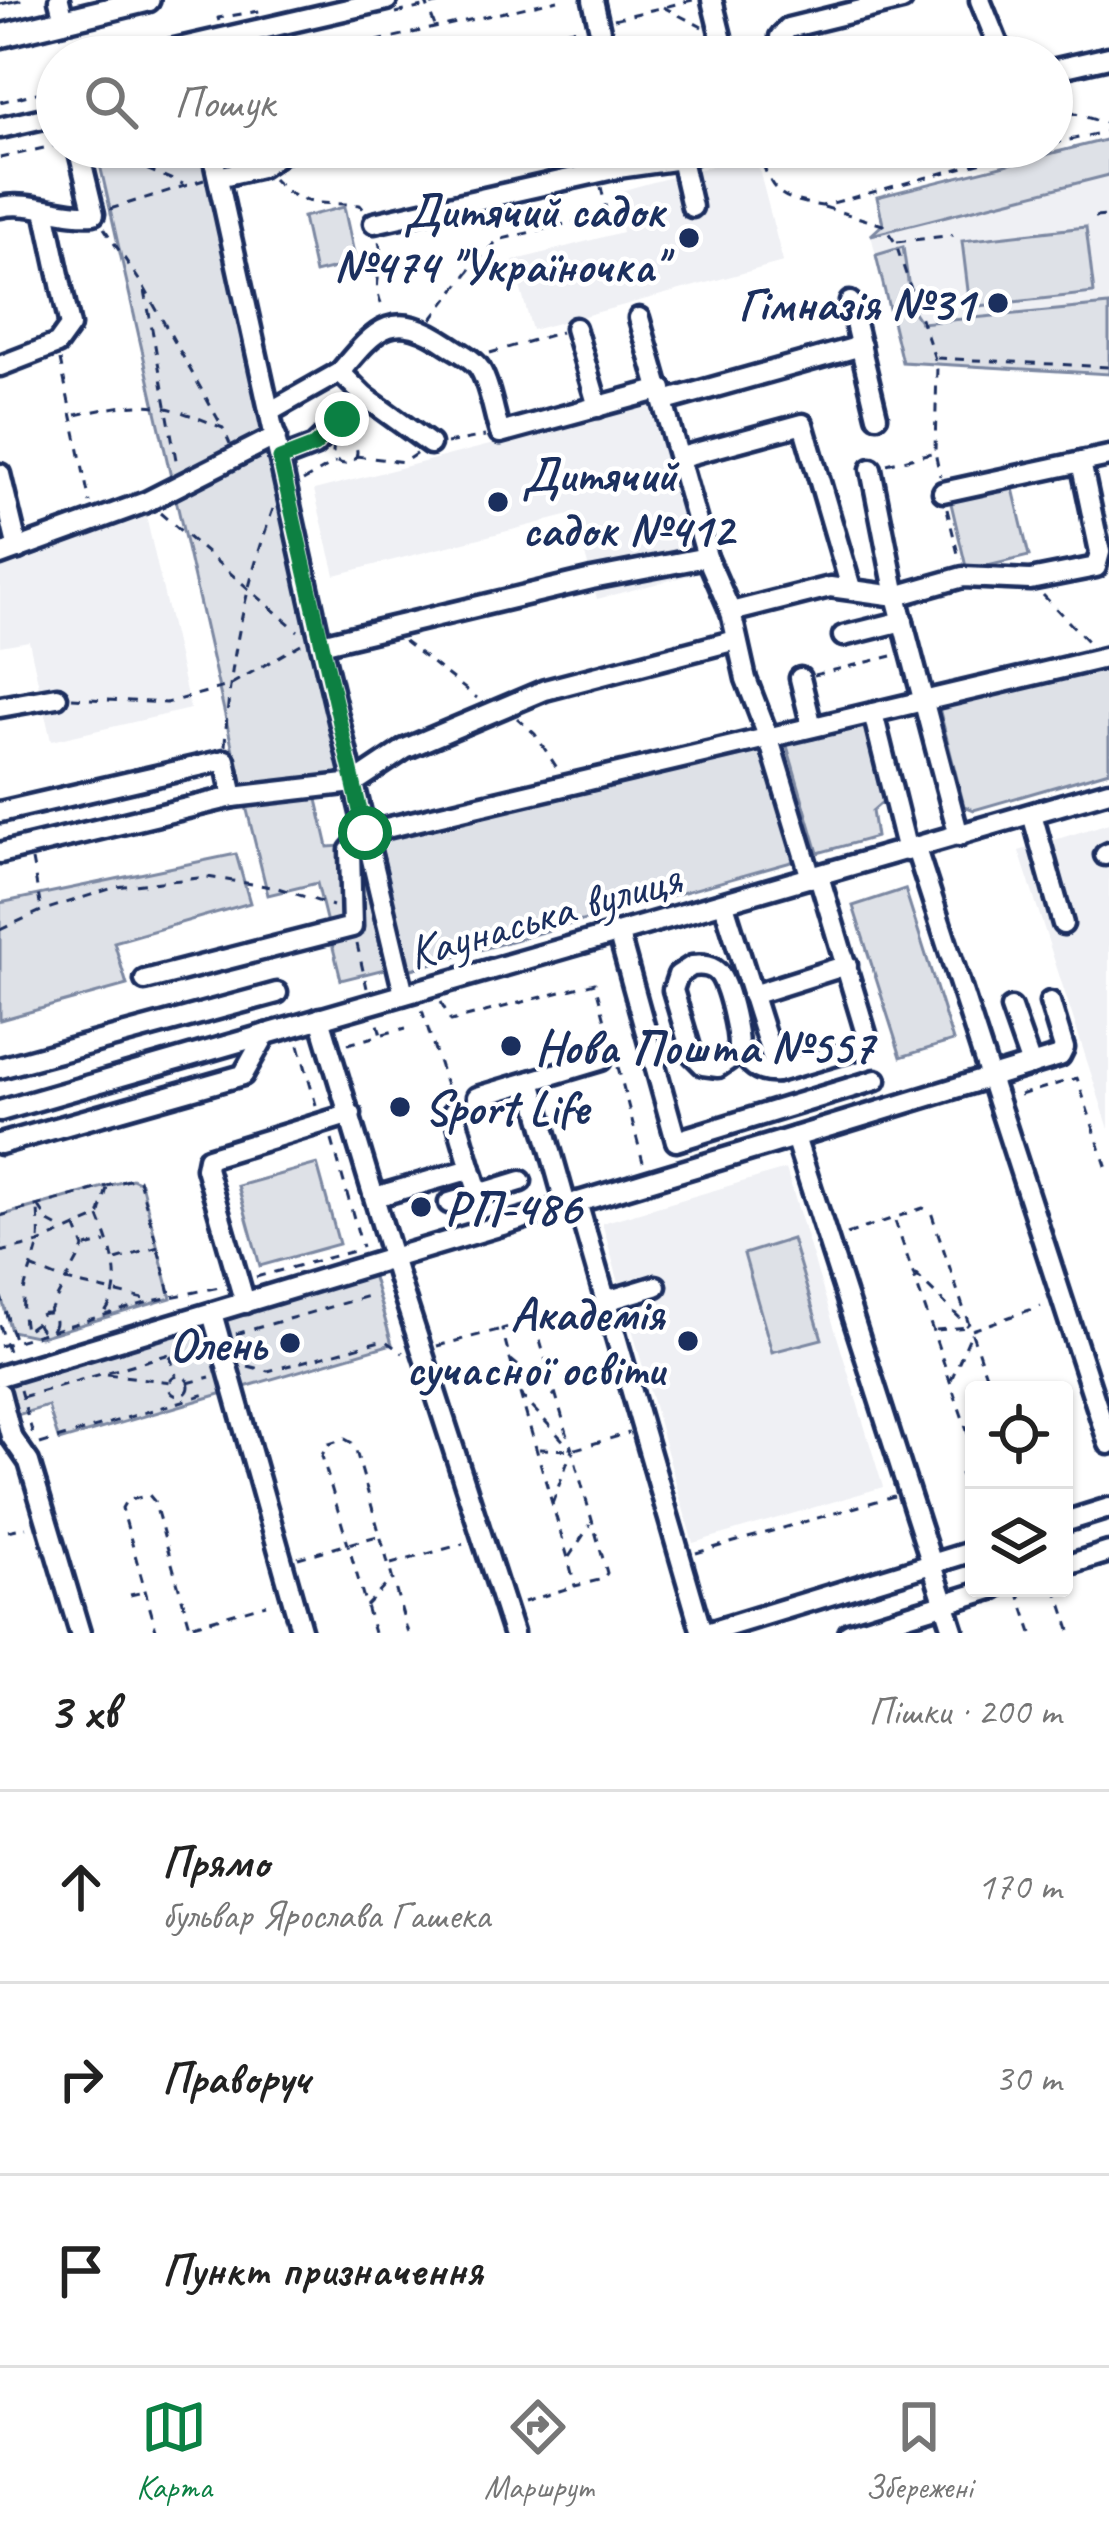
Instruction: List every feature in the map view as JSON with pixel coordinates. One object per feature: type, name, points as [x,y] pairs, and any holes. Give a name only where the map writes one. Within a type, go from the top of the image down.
[{"type":"main road","points":[[0,35],[62,10],[148,0]]},
{"type":"street","points":[[248,36],[387,0]]},
{"type":"street","points":[[593,0],[601,36]]},
{"type":"street","points":[[712,0],[720,36]]},
{"type":"street","points":[[781,36],[788,28],[902,0]]},
{"type":"street","points":[[980,0],[995,36]]},
{"type":"street","points":[[1073,65],[1109,57]]},
{"type":"street","points":[[0,128],[36,120]]},
{"type":"street","points":[[0,207],[12,204],[72,216],[94,214],[83,168]]},
{"type":"street","points":[[209,168],[208,179],[271,411],[365,833],[412,998]]},
{"type":"street","points":[[208,179],[257,168]]},
{"type":"street","points":[[374,223],[619,168]]},
{"type":"street","points":[[683,168],[692,207]]},
{"type":"street","points":[[0,366],[57,344],[70,326],[44,210]]},
{"type":"street","points":[[850,302],[877,416]]},
{"type":"street","points":[[639,318],[707,556],[730,612],[867,1029],[865,1043],[766,1072],[752,1065],[739,1047],[720,976],[699,964],[684,969],[673,990],[697,1060],[718,1067],[732,1060],[739,1047]]},
{"type":"street","points":[[271,411],[340,372],[365,342],[391,325],[409,323],[480,368],[500,433],[861,346]]},
{"type":"street","points":[[575,328],[598,407]]},
{"type":"street","points":[[340,372],[365,397],[430,444]]},
{"type":"street","points":[[284,475],[365,397]]},
{"type":"street","points":[[681,457],[803,424],[851,588]]},
{"type":"street","points":[[0,474],[9,552],[146,502],[276,436]]},
{"type":"street","points":[[943,492],[1109,456]]},
{"type":"street","points":[[730,612],[830,587],[896,596],[963,577],[1030,580],[1096,567],[1100,561],[1081,462]]},
{"type":"street","points":[[871,469],[896,596],[959,836]]},
{"type":"street","points":[[321,644],[707,556]]},
{"type":"street","points":[[843,636],[903,621]]},
{"type":"street","points":[[0,853],[233,796],[354,783],[405,749],[545,691],[736,640]]},
{"type":"street","points":[[145,980],[350,919],[350,850],[365,833],[1106,658]]},
{"type":"street","points":[[800,678],[812,727]]},
{"type":"street","points":[[0,707],[57,697]]},
{"type":"street","points":[[873,713],[911,850],[938,894],[1109,1444]]},
{"type":"street","points":[[0,812],[225,760],[233,796]]},
{"type":"street","name":"Каунаська вулиця","points":[[0,1111],[372,1003],[412,998],[1109,790]]},
{"type":"street","points":[[1032,814],[1063,924]]},
{"type":"street","points":[[724,904],[777,1072]]},
{"type":"street","points":[[619,935],[676,1141],[876,1080]]},
{"type":"street","points":[[752,995],[847,965]]},
{"type":"street","points":[[0,1068],[277,993]]},
{"type":"street","points":[[7,1374],[1031,1065],[1065,1052],[1050,1002]]},
{"type":"street","points":[[1011,1007],[1031,1065]]},
{"type":"street","points":[[320,1018],[513,1633]]},
{"type":"street","points":[[0,1144],[243,1075],[266,1034]]},
{"type":"street","points":[[47,1055],[59,1094]]},
{"type":"street","points":[[477,1097],[601,1060]]},
{"type":"street","points":[[531,1081],[606,1301],[704,1633],[965,1554]]},
{"type":"street","points":[[454,1111],[479,1194]]},
{"type":"street","points":[[245,1304],[206,1168],[208,1157],[351,1114]]},
{"type":"street","points":[[795,1137],[954,1633]]},
{"type":"street","points":[[376,1197],[471,1168]]},
{"type":"street","points":[[449,1203],[521,1181]]},
{"type":"street","points":[[606,1301],[656,1286]]},
{"type":"street","points":[[212,1313],[233,1370],[302,1633]]},
{"type":"street","points":[[0,1393],[6,1438],[29,1462],[80,1633]]},
{"type":"street","points":[[1073,1519],[1109,1508]]},
{"type":"street","points":[[1073,1563],[1109,1552]]},
{"type":"street","points":[[849,1633],[967,1597]]},
{"type":"path","points":[[424,0],[435,28]]},
{"type":"path","points":[[399,36],[558,0]]},
{"type":"path","points":[[538,36],[694,0]]},
{"type":"path","points":[[663,7],[720,36]]},
{"type":"path","points":[[218,18],[262,10]]},
{"type":"path","points":[[0,101],[36,93]]},
{"type":"path","points":[[1073,115],[1109,128]]},
{"type":"path","points":[[1073,138],[1109,128]]},
{"type":"path","points":[[0,158],[36,150]]},
{"type":"path","points":[[144,168],[184,184]]},
{"type":"path","points":[[262,168],[293,198],[360,206],[374,223],[383,256],[374,292],[391,325]]},
{"type":"path","points":[[764,168],[771,187],[787,200],[883,224],[895,242],[934,358],[935,452]]},
{"type":"path","points":[[822,206],[954,168]]},
{"type":"path","points":[[425,329],[498,240],[607,214],[598,174]]},
{"type":"path","points":[[208,179],[94,214],[145,290],[236,456]]},
{"type":"path","points":[[1095,217],[1109,216]]},
{"type":"path","points":[[895,242],[953,235]]},
{"type":"path","points":[[145,290],[181,484]]},
{"type":"path","points":[[470,359],[575,328]]},
{"type":"path","points":[[57,344],[94,521]]},
{"type":"path","points":[[934,358],[1109,367]]},
{"type":"path","points":[[72,416],[136,402],[164,406],[223,428]]},
{"type":"path","points":[[225,760],[228,686],[246,585],[284,475],[338,461]]},
{"type":"path","points":[[57,697],[166,703],[228,686],[309,640],[146,502]]},
{"type":"path","points":[[1030,580],[1106,658]]},
{"type":"path","points":[[375,633],[401,639],[477,698],[507,709],[535,734],[567,783]]},
{"type":"path","points":[[800,678],[911,651]]},
{"type":"path","points":[[30,847],[41,911]]},
{"type":"path","points":[[1,930],[116,886],[207,877],[278,889],[350,919],[381,1035]]},
{"type":"path","points":[[440,998],[452,1022],[595,983],[647,1175]]},
{"type":"path","points":[[412,998],[454,1111]]},
{"type":"path","points":[[340,1046],[406,1028]]},
{"type":"path","points":[[297,1038],[362,1248]]},
{"type":"path","points":[[1021,1095],[1077,1078],[1109,1175]]},
{"type":"path","points":[[0,1216],[139,1180],[171,1298]]},
{"type":"path","points":[[103,1316],[113,1294],[114,1260],[99,1217],[107,1186]]},
{"type":"path","points":[[38,1205],[49,1222],[64,1230]]},
{"type":"path","points":[[38,1205],[39,1243],[21,1304],[26,1330],[38,1315],[48,1314]]},
{"type":"path","points":[[839,1236],[923,1208],[931,1211],[988,1381]]},
{"type":"path","points":[[0,1252],[39,1243],[99,1217]]},
{"type":"path","points":[[894,1218],[965,1426]]},
{"type":"path","points":[[75,1225],[84,1248]]},
{"type":"path","points":[[48,1314],[84,1248],[109,1241]]},
{"type":"path","points":[[114,1260],[158,1246]]},
{"type":"path","points":[[29,1266],[66,1281],[152,1301],[49,1330],[36,1323]]},
{"type":"path","points":[[912,1271],[971,1330]]},
{"type":"path","points":[[0,1294],[15,1342]]},
{"type":"path","points":[[22,1397],[368,1296]]},
{"type":"path","points":[[932,1330],[971,1330],[1041,1306]]},
{"type":"path","points":[[48,1314],[59,1327]]},
{"type":"path","points":[[429,1348],[534,1323],[606,1577],[511,1605]]},
{"type":"path","points":[[0,1325],[7,1374],[22,1397],[36,1446],[206,1394]]},
{"type":"path","points":[[3,1345],[59,1327]]},
{"type":"path","points":[[502,1329],[575,1586]]},
{"type":"path","points":[[950,1383],[971,1330]]},
{"type":"path","points":[[170,1354],[176,1377],[188,1383],[248,1366],[268,1371],[384,1340],[404,1354]]},
{"type":"path","points":[[510,1359],[556,1397]]},
{"type":"path","points":[[101,1374],[171,1382]]},
{"type":"path","points":[[171,1382],[176,1377]]},
{"type":"path","points":[[171,1382],[172,1393],[179,1396],[186,1394],[188,1383]]},
{"type":"path","points":[[520,1394],[572,1450]]},
{"type":"path","points":[[536,1449],[572,1450],[631,1433]]},
{"type":"path","points":[[374,1633],[322,1451],[345,1439],[354,1444],[408,1633]]},
{"type":"path","points":[[552,1504],[572,1450]]},
{"type":"path","points":[[958,1475],[965,1473]]},
{"type":"path","points":[[158,1633],[122,1508],[148,1495],[154,1501],[192,1633]]},
{"type":"path","points":[[688,1555],[899,1495]]},
{"type":"path","points":[[568,1558],[592,1522]]},
{"type":"path","points":[[8,1532],[26,1527]]},
{"type":"path","points":[[291,1560],[381,1535]]},
{"type":"path","points":[[390,1565],[463,1544]]},
{"type":"path","points":[[366,1606],[393,1577]]},
{"type":"path","points":[[130,1595],[146,1591]]},
{"type":"path","points":[[1020,1597],[1032,1633]]},
{"type":"path","points":[[1059,1597],[1071,1633]]},
{"type":"path","points":[[190,1626],[266,1604]]},
{"type":"shaded area","name":"Гімназія №31","points":[[1109,139],[1109,374],[902,362],[871,235],[883,224],[877,197],[993,168],[1073,168],[1073,148]]},
{"type":"shaded area","points":[[1109,139],[1109,175],[871,235],[883,224],[877,197],[993,168],[1073,168],[1073,148]]},
{"type":"shaded area","points":[[101,168],[208,168],[342,778],[242,790]]},
{"type":"shaded area","name":"Дитячий садок №474 \"Україночка\"","points":[[704,168],[759,168],[783,262],[532,330],[513,261],[622,232],[613,193]]},
{"type":"shaded area","points":[[344,207],[356,263],[315,273],[303,217]]},
{"type":"shaded area","points":[[1086,227],[1094,293],[970,307],[962,241]]},
{"type":"shaded area","points":[[903,247],[912,309],[921,323],[1109,305],[1109,374],[902,362],[876,255]]},
{"type":"shaded area","name":"Дитячий садок №412","points":[[654,403],[698,573],[597,599],[574,514],[335,575],[314,490]]},
{"type":"shaded area","points":[[1012,484],[1029,556],[967,571],[950,499]]},
{"type":"shaded area","points":[[146,516],[190,709],[51,741],[29,641],[0,646],[0,564]]},
{"type":"shaded area","points":[[1109,661],[1109,771],[974,810],[964,806],[938,704]]},
{"type":"shaded area","points":[[867,718],[886,799],[872,811],[876,837],[818,853],[785,739]]},
{"type":"shaded area","points":[[769,745],[802,859],[408,970],[380,841]]},
{"type":"shaded area","points":[[315,791],[328,847],[357,845],[385,969],[341,980],[317,883],[268,895],[245,802]]},
{"type":"shaded area","points":[[1109,823],[1109,1129],[1019,851]]},
{"type":"shaded area","points":[[236,854],[250,903],[114,942],[127,985],[0,1020],[0,903]]},
{"type":"shaded area","points":[[905,889],[953,1041],[901,1057],[853,906]]},
{"type":"shaded area","points":[[317,1164],[339,1244],[260,1266],[238,1186]]},
{"type":"shaded area","points":[[786,1169],[883,1487],[693,1543],[602,1223]]},
{"type":"shaded area","points":[[132,1179],[141,1183],[171,1298],[40,1337],[11,1331],[0,1293],[0,1216]]},
{"type":"shaded area","points":[[792,1239],[822,1339],[772,1352],[744,1254]]},
{"type":"shaded area","points":[[372,1274],[392,1344],[59,1441],[48,1406],[17,1415],[7,1380]]},
{"type":"tram line","points":[[0,4],[20,0]]},
{"type":"place","name":"Дитячий садок №474 \"Україночка\"","points":[[689,238]]},
{"type":"place","name":"Гімназія №31","points":[[998,303]]},
{"type":"place","name":"Дитячий садок №412","points":[[498,502]]},
{"type":"place","name":"Нова Пошта №557","points":[[511,1046]]},
{"type":"place","name":"Sport Life","points":[[400,1107]]},
{"type":"place","name":"РП-486","points":[[421,1207]]},
{"type":"place","name":"Академія сучасної освіти","points":[[688,1341]]},
{"type":"place","name":"Олень","points":[[290,1343]]},
{"type":"route","points":[[342,419],[314,446],[280,459],[365,833]]}]
